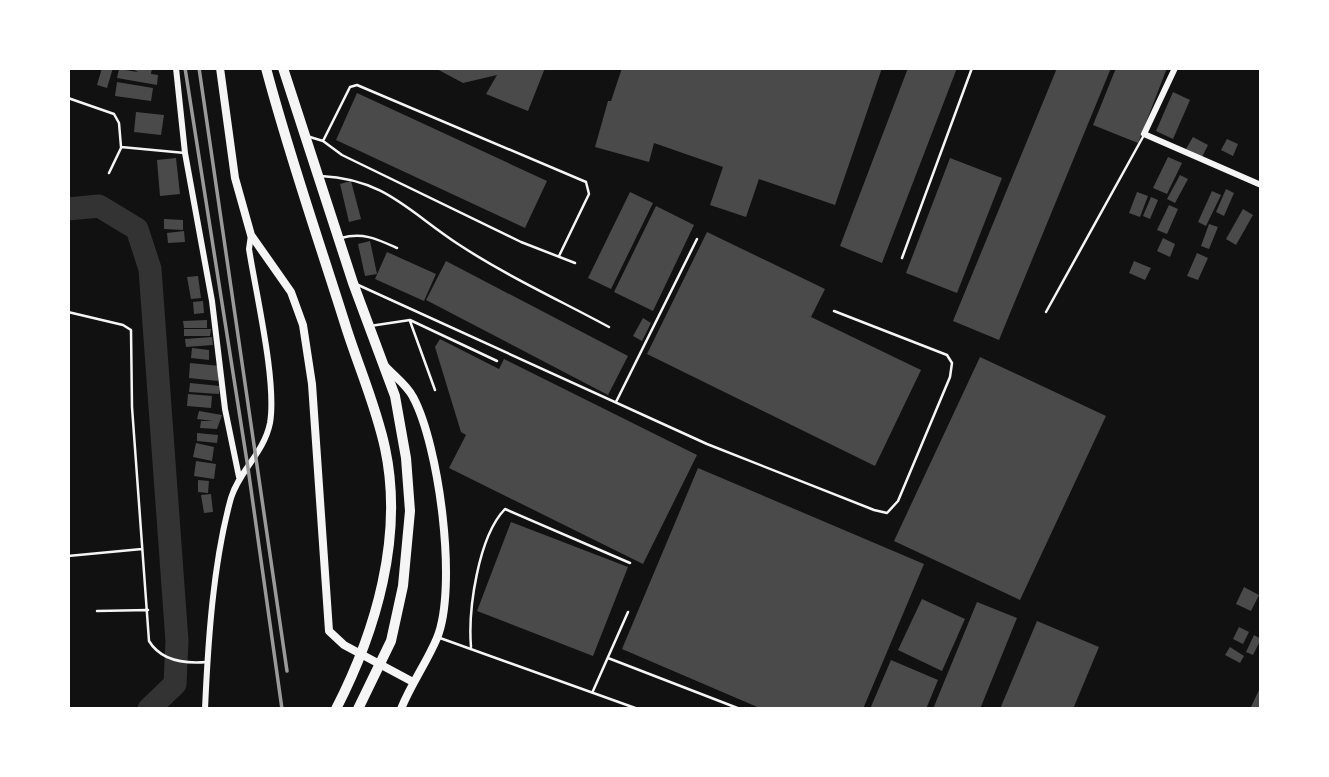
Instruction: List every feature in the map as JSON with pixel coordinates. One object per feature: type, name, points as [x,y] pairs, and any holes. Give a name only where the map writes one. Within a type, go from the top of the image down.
[{"type":"highway","points":[[266,68],[350,341],[369,386],[386,451],[390,512],[382,590],[362,656],[336,709]]},
{"type":"highway","points":[[283,68],[398,412],[410,511],[397,619],[383,661],[358,709]]},
{"type":"street","points":[[176,68],[185,153],[212,301],[225,409],[239,477]]},
{"type":"street","points":[[220,68],[235,178],[251,234],[291,292],[303,325],[312,384],[329,631],[344,645],[412,681]]},
{"type":"street","points":[[1175,68],[1144,134],[1261,186]]},
{"type":"street","points":[[205,709],[204,662],[226,520],[239,477],[248,468],[265,437],[271,407],[249,249],[251,234]]},
{"type":"street","points":[[383,365],[413,397],[435,473],[446,552],[446,590],[438,637],[412,681],[401,709]]},
{"type":"lane","points":[[902,258],[972,68]]},
{"type":"lane","points":[[323,142],[350,88],[357,85],[586,182],[589,194],[559,256]]},
{"type":"lane","points":[[68,98],[114,114],[119,123],[121,147],[109,173]]},
{"type":"lane","points":[[1046,312],[1144,134]]},
{"type":"lane","points":[[304,135],[323,142],[342,155],[521,242],[575,263]]},
{"type":"lane","points":[[121,147],[185,153]]},
{"type":"lane","points":[[317,176],[355,180],[400,200],[457,244],[609,327]]},
{"type":"lane","points":[[338,239],[355,234],[371,236],[397,248]]},
{"type":"lane","points":[[616,402],[697,239]]},
{"type":"lane","points":[[354,283],[707,444],[887,513],[898,501],[950,377],[952,363],[947,355],[834,311]]},
{"type":"lane","points":[[68,312],[123,325],[132,334],[132,407],[149,641],[156,652],[169,659],[204,662]]},
{"type":"lane","points":[[410,320],[435,390]]},
{"type":"lane","points":[[368,327],[410,320],[435,329],[497,361]]},
{"type":"lane","points":[[471,647],[476,572],[497,517],[505,509],[630,563]]},
{"type":"lane","points":[[68,556],[142,549]]},
{"type":"lane","points":[[97,611],[148,610]]},
{"type":"lane","points":[[593,691],[628,612]]},
{"type":"lane","points":[[438,637],[638,709]]},
{"type":"lane","points":[[608,658],[740,709]]},
{"type":"building","points":[[102,68],[113,68],[107,88],[97,85]]},
{"type":"building","points":[[131,68],[152,68],[151,74],[158,75],[157,85],[117,78],[119,69],[138,72]]},
{"type":"building","points":[[435,68],[545,68],[528,111],[486,94],[497,75],[463,83]]},
{"type":"building","points":[[622,68],[882,68],[835,205],[759,179],[746,217],[710,205],[723,167],[654,143],[649,162],[595,147],[608,101],[611,101]]},
{"type":"building","points":[[908,68],[957,68],[882,263],[840,246]]},
{"type":"building","points":[[1057,68],[1111,68],[999,340],[953,321]]},
{"type":"building","points":[[1116,68],[1167,68],[1138,143],[1093,125]]},
{"type":"building","points":[[117,82],[153,88],[151,101],[115,96]]},
{"type":"building","points":[[1173,92],[1190,100],[1173,139],[1156,131]]},
{"type":"building","points":[[357,93],[547,181],[525,228],[336,140]]},
{"type":"building","points":[[136,112],[164,115],[161,135],[134,132]]},
{"type":"building","points":[[1193,137],[1208,145],[1202,157],[1186,149]]},
{"type":"building","points":[[1227,139],[1238,144],[1233,156],[1221,150]]},
{"type":"building","points":[[1168,157],[1182,163],[1167,194],[1153,188]]},
{"type":"building","points":[[176,158],[180,194],[160,196],[157,160]]},
{"type":"building","points":[[950,158],[1002,178],[957,293],[906,273]]},
{"type":"building","points":[[1180,175],[1188,179],[1175,203],[1167,199]]},
{"type":"building","points":[[351,181],[361,219],[349,222],[340,184]]},
{"type":"building","points":[[1226,189],[1234,193],[1224,216],[1216,212]]},
{"type":"building","points":[[1212,191],[1221,195],[1206,226],[1198,222]]},
{"type":"building","points":[[630,192],[653,203],[611,289],[588,278]]},
{"type":"building","points":[[1137,192],[1148,196],[1140,217],[1129,213]]},
{"type":"building","points":[[1151,197],[1158,200],[1150,219],[1143,216]]},
{"type":"building","points":[[1169,205],[1178,209],[1167,234],[1157,230]]},
{"type":"building","points":[[656,206],[694,225],[653,311],[614,292]]},
{"type":"building","points":[[1243,209],[1253,215],[1236,245],[1226,239]]},
{"type":"building","points":[[164,219],[183,220],[183,230],[164,229]]},
{"type":"building","points":[[1209,224],[1218,227],[1209,249],[1201,246]]},
{"type":"building","points":[[184,231],[185,242],[168,243],[167,233]]},
{"type":"building","points":[[707,232],[825,289],[811,317],[921,370],[875,466],[647,354]]},
{"type":"building","points":[[1163,238],[1175,244],[1170,257],[1157,251]]},
{"type":"building","points":[[370,241],[377,274],[365,276],[358,244]]},
{"type":"building","points":[[387,252],[436,274],[424,301],[375,279]]},
{"type":"building","points":[[1197,253],[1208,258],[1198,280],[1187,276]]},
{"type":"building","points":[[446,261],[628,356],[608,395],[426,300]]},
{"type":"building","points":[[1134,261],[1151,268],[1145,280],[1129,273]]},
{"type":"building","points":[[198,276],[201,298],[191,299],[187,277]]},
{"type":"building","points":[[203,301],[204,313],[194,314],[193,302]]},
{"type":"building","points":[[643,318],[651,323],[642,341],[633,336]]},
{"type":"building","points":[[207,320],[207,328],[184,328],[183,321]]},
{"type":"building","points":[[184,329],[211,329],[210,336],[184,336]]},
{"type":"building","points":[[212,337],[213,345],[186,347],[185,339]]},
{"type":"building","points":[[440,339],[499,369],[504,359],[697,455],[643,564],[449,468],[466,435],[461,432],[435,347]]},
{"type":"building","points":[[192,348],[209,350],[209,360],[191,358]]},
{"type":"building","points":[[980,357],[1106,416],[1020,600],[894,541]]},
{"type":"building","points":[[190,363],[220,366],[218,381],[189,378]]},
{"type":"building","points":[[190,383],[220,386],[219,394],[189,392]]},
{"type":"building","points":[[188,394],[212,396],[211,408],[187,406]]},
{"type":"building","points":[[199,411],[222,415],[217,429],[200,428],[201,421],[213,421],[197,419]]},
{"type":"building","points":[[197,433],[218,435],[217,443],[197,441]]},
{"type":"building","points":[[196,443],[214,447],[212,461],[193,457]]},
{"type":"building","points":[[196,461],[216,464],[214,479],[194,476]]},
{"type":"building","points":[[698,468],[924,564],[863,709],[762,709],[622,649]]},
{"type":"building","points":[[198,480],[209,481],[208,493],[198,492]]},
{"type":"building","points":[[211,494],[213,512],[204,513],[201,495]]},
{"type":"building","points":[[511,522],[628,567],[593,656],[477,611]]},
{"type":"building","points":[[1244,587],[1259,595],[1251,611],[1236,604]]},
{"type":"building","points":[[922,599],[965,619],[942,671],[898,650]]},
{"type":"building","points":[[977,602],[1017,618],[980,709],[933,709]]},
{"type":"building","points":[[1037,621],[1099,647],[1073,709],[1000,709]]},
{"type":"building","points":[[1239,627],[1249,632],[1243,644],[1233,639]]},
{"type":"building","points":[[1254,635],[1261,639],[1253,655],[1246,652]]},
{"type":"building","points":[[1230,647],[1244,656],[1240,663],[1225,655]]},
{"type":"building","points":[[891,660],[938,680],[926,709],[870,709]]},
{"type":"building","points":[[1261,686],[1261,709],[1250,709]]},
{"type":"waterway","points":[[68,209],[99,206],[137,229],[150,269],[177,641],[175,684],[149,709]]},
{"type":"railway","points":[[185,68],[248,468],[282,709]]},
{"type":"railway","points":[[199,68],[287,671]]}]
